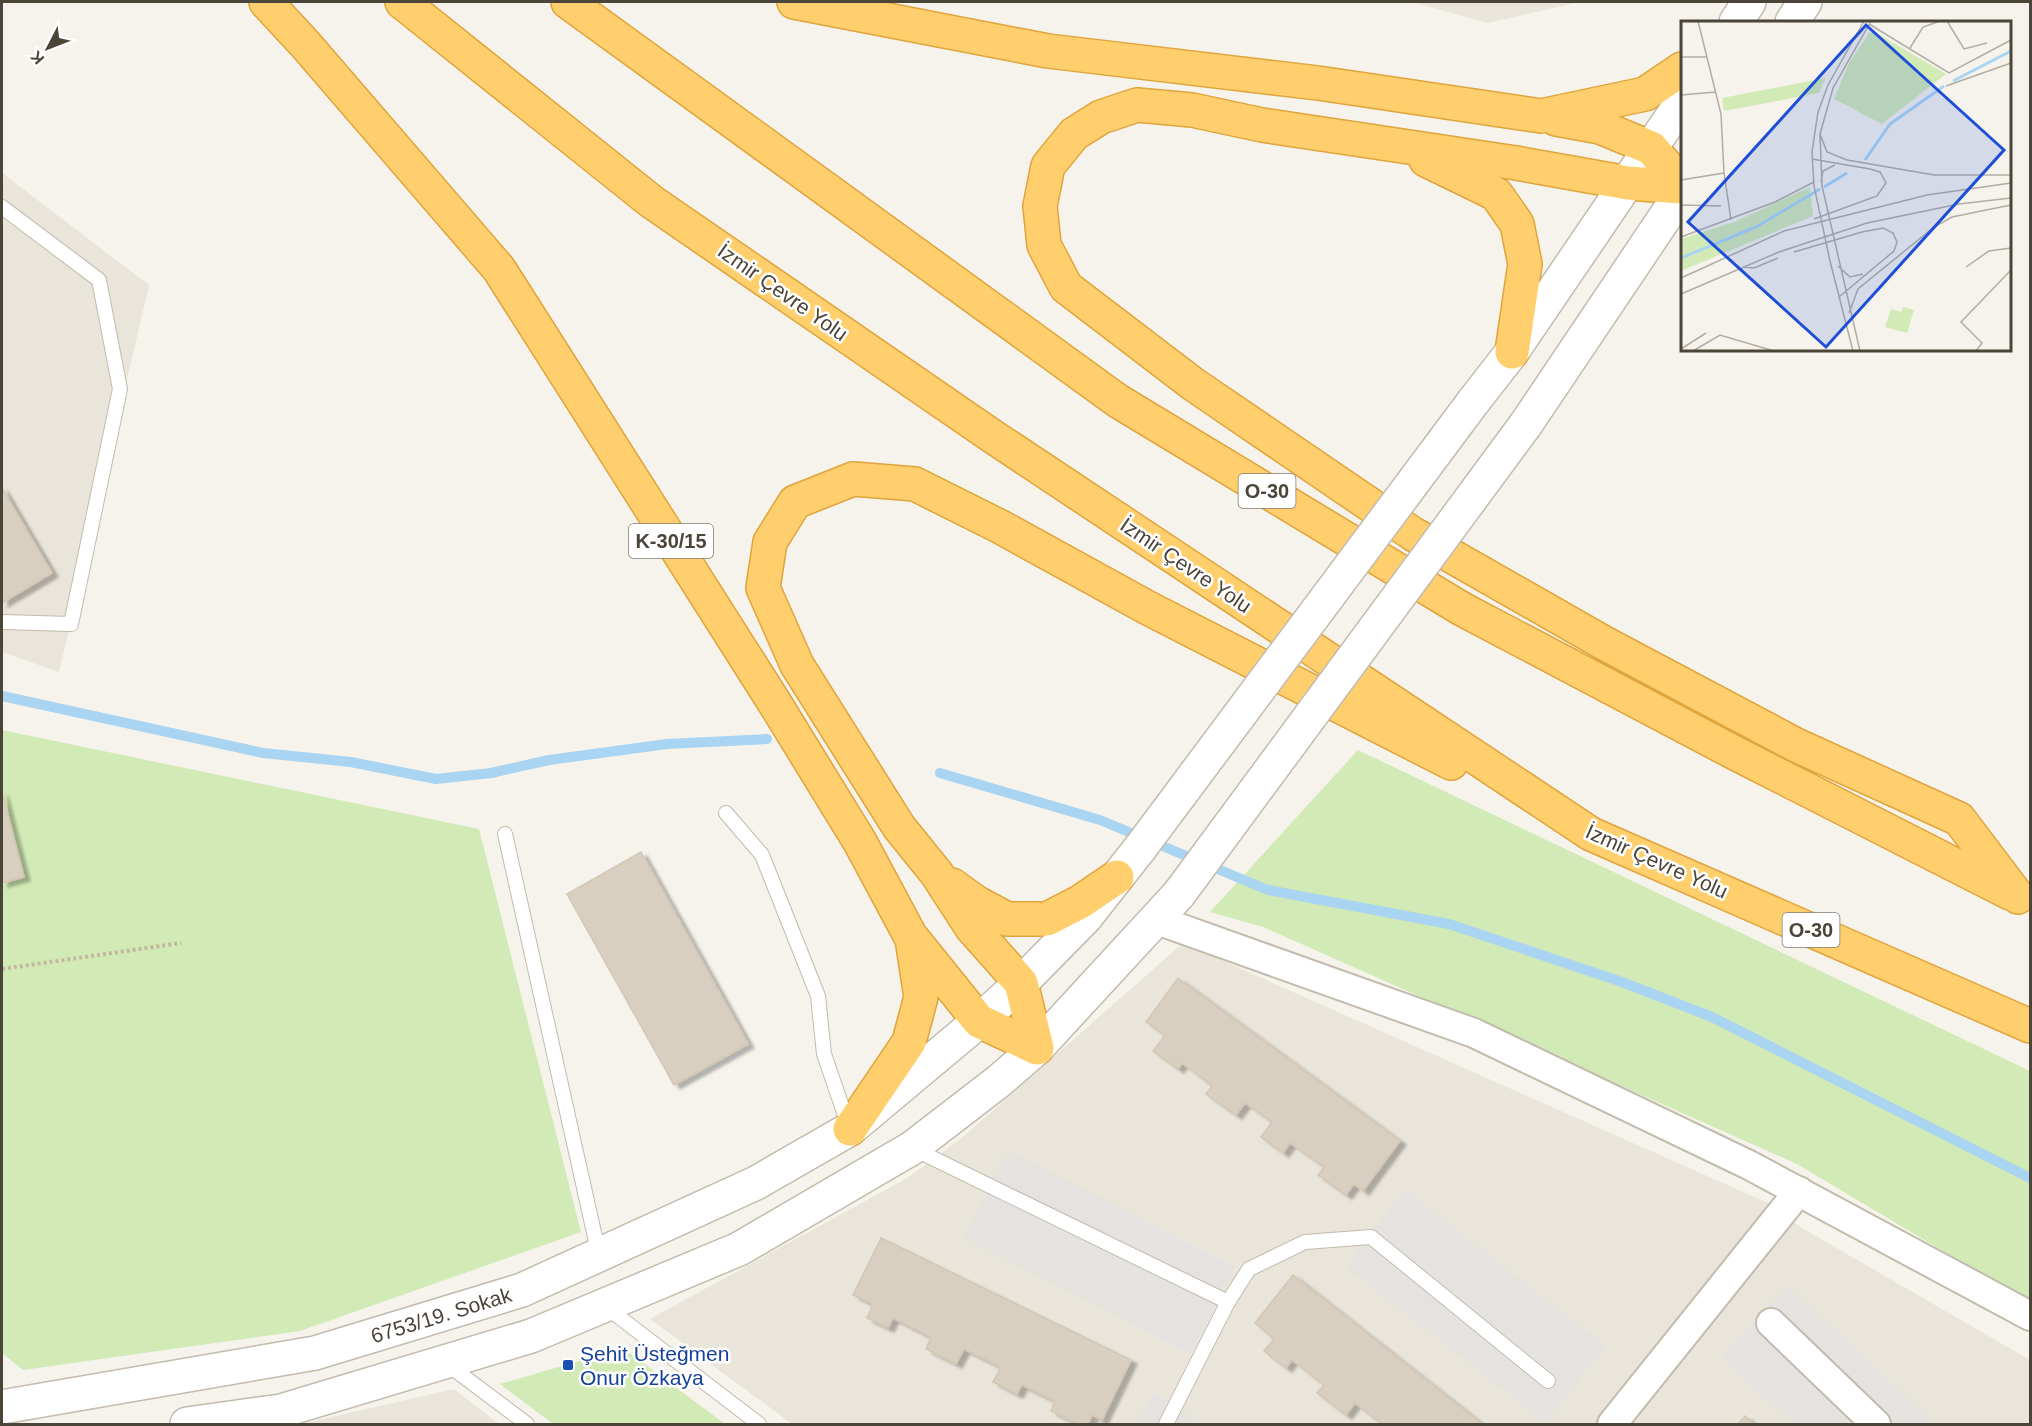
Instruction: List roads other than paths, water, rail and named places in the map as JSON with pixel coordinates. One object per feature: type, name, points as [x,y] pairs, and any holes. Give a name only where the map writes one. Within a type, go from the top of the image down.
[{"type":"highway","name":"K-30/15","points":[[266,2],[499,269],[774,702],[860,842],[912,939],[921,997],[909,1042],[850,1129]]},
{"type":"highway","name":"İzmir Çevre Yolu","points":[[402,2],[652,202],[992,436],[1591,834],[2031,1026]]},
{"type":"highway","name":"O-30","points":[[568,2],[1118,401],[1462,609],[1735,753],[2024,899]]},
{"type":"highway","points":[[794,2],[1048,51],[1318,82],[1600,127],[1652,148],[1681,184]]},
{"type":"highway","points":[[1541,116],[1645,94],[1681,70]]},
{"type":"highway","points":[[1681,186],[1628,183],[1516,163],[1262,125],[1192,110],[1137,105],[1101,117],[1074,134],[1048,166],[1040,206],[1044,245],[1066,288],[1193,384],[1413,534],[1604,643],[1796,745],[1959,819],[2024,899]]},
{"type":"highway","points":[[1397,146],[1496,194],[1517,224],[1526,264],[1512,352]]},
{"type":"highway","points":[[1037,1048],[1021,983],[972,928],[937,874],[899,827],[797,665],[763,588],[770,542],[795,502],[854,479],[915,484],[999,526],[1148,608],[1591,834]]},
{"type":"highway","points":[[937,874],[977,903],[1007,919],[1047,919],[1080,902],[1117,877]]},
{"type":"highway","points":[[912,939],[979,1021],[1037,1048]]},
{"type":"street","points":[[1737,21],[1749,2]]},
{"type":"street","points":[[1793,21],[1805,2]]},
{"type":"street","name":"6753/19. Sokak","points":[[2,1407],[315,1353],[522,1290],[756,1183],[850,1129],[979,1021],[1021,983],[1085,918],[1141,847],[1512,352],[1681,105]]},
{"type":"street","points":[[188,1425],[281,1411],[531,1336],[739,1249],[912,1148],[999,1080],[1037,1048],[1179,894],[1526,423],[1681,195]]},
{"type":"street","points":[[1157,920],[1474,1033],[1749,1165],[2031,1316]]},
{"type":"street","points":[[1612,1425],[1799,1191]]},
{"type":"street","points":[[1771,1323],[1876,1425]]},
{"type":"lane","points":[[2,207],[99,280],[120,388],[71,624],[2,622]]},
{"type":"lane","points":[[726,813],[762,855],[814,985],[818,996],[824,1054],[850,1129]]},
{"type":"lane","points":[[505,834],[599,1255]]},
{"type":"lane","points":[[912,1148],[1228,1302]]},
{"type":"lane","points":[[1167,1424],[1228,1302],[1249,1269],[1305,1242],[1371,1237],[1548,1381]]},
{"type":"lane","points":[[604,1306],[759,1425]]},
{"type":"lane","points":[[445,1362],[527,1425]]},
{"type":"waterway","points":[[2,696],[263,753],[351,762],[436,779],[491,773],[549,760],[667,744],[767,739]]},
{"type":"waterway","points":[[940,773],[1100,820],[1268,890],[1449,924],[1619,981],[1712,1017],[2030,1178]]},
{"type":"place","name":"Şehit Üsteğmen Onur Özkaya","points":[[568,1365]]}]
